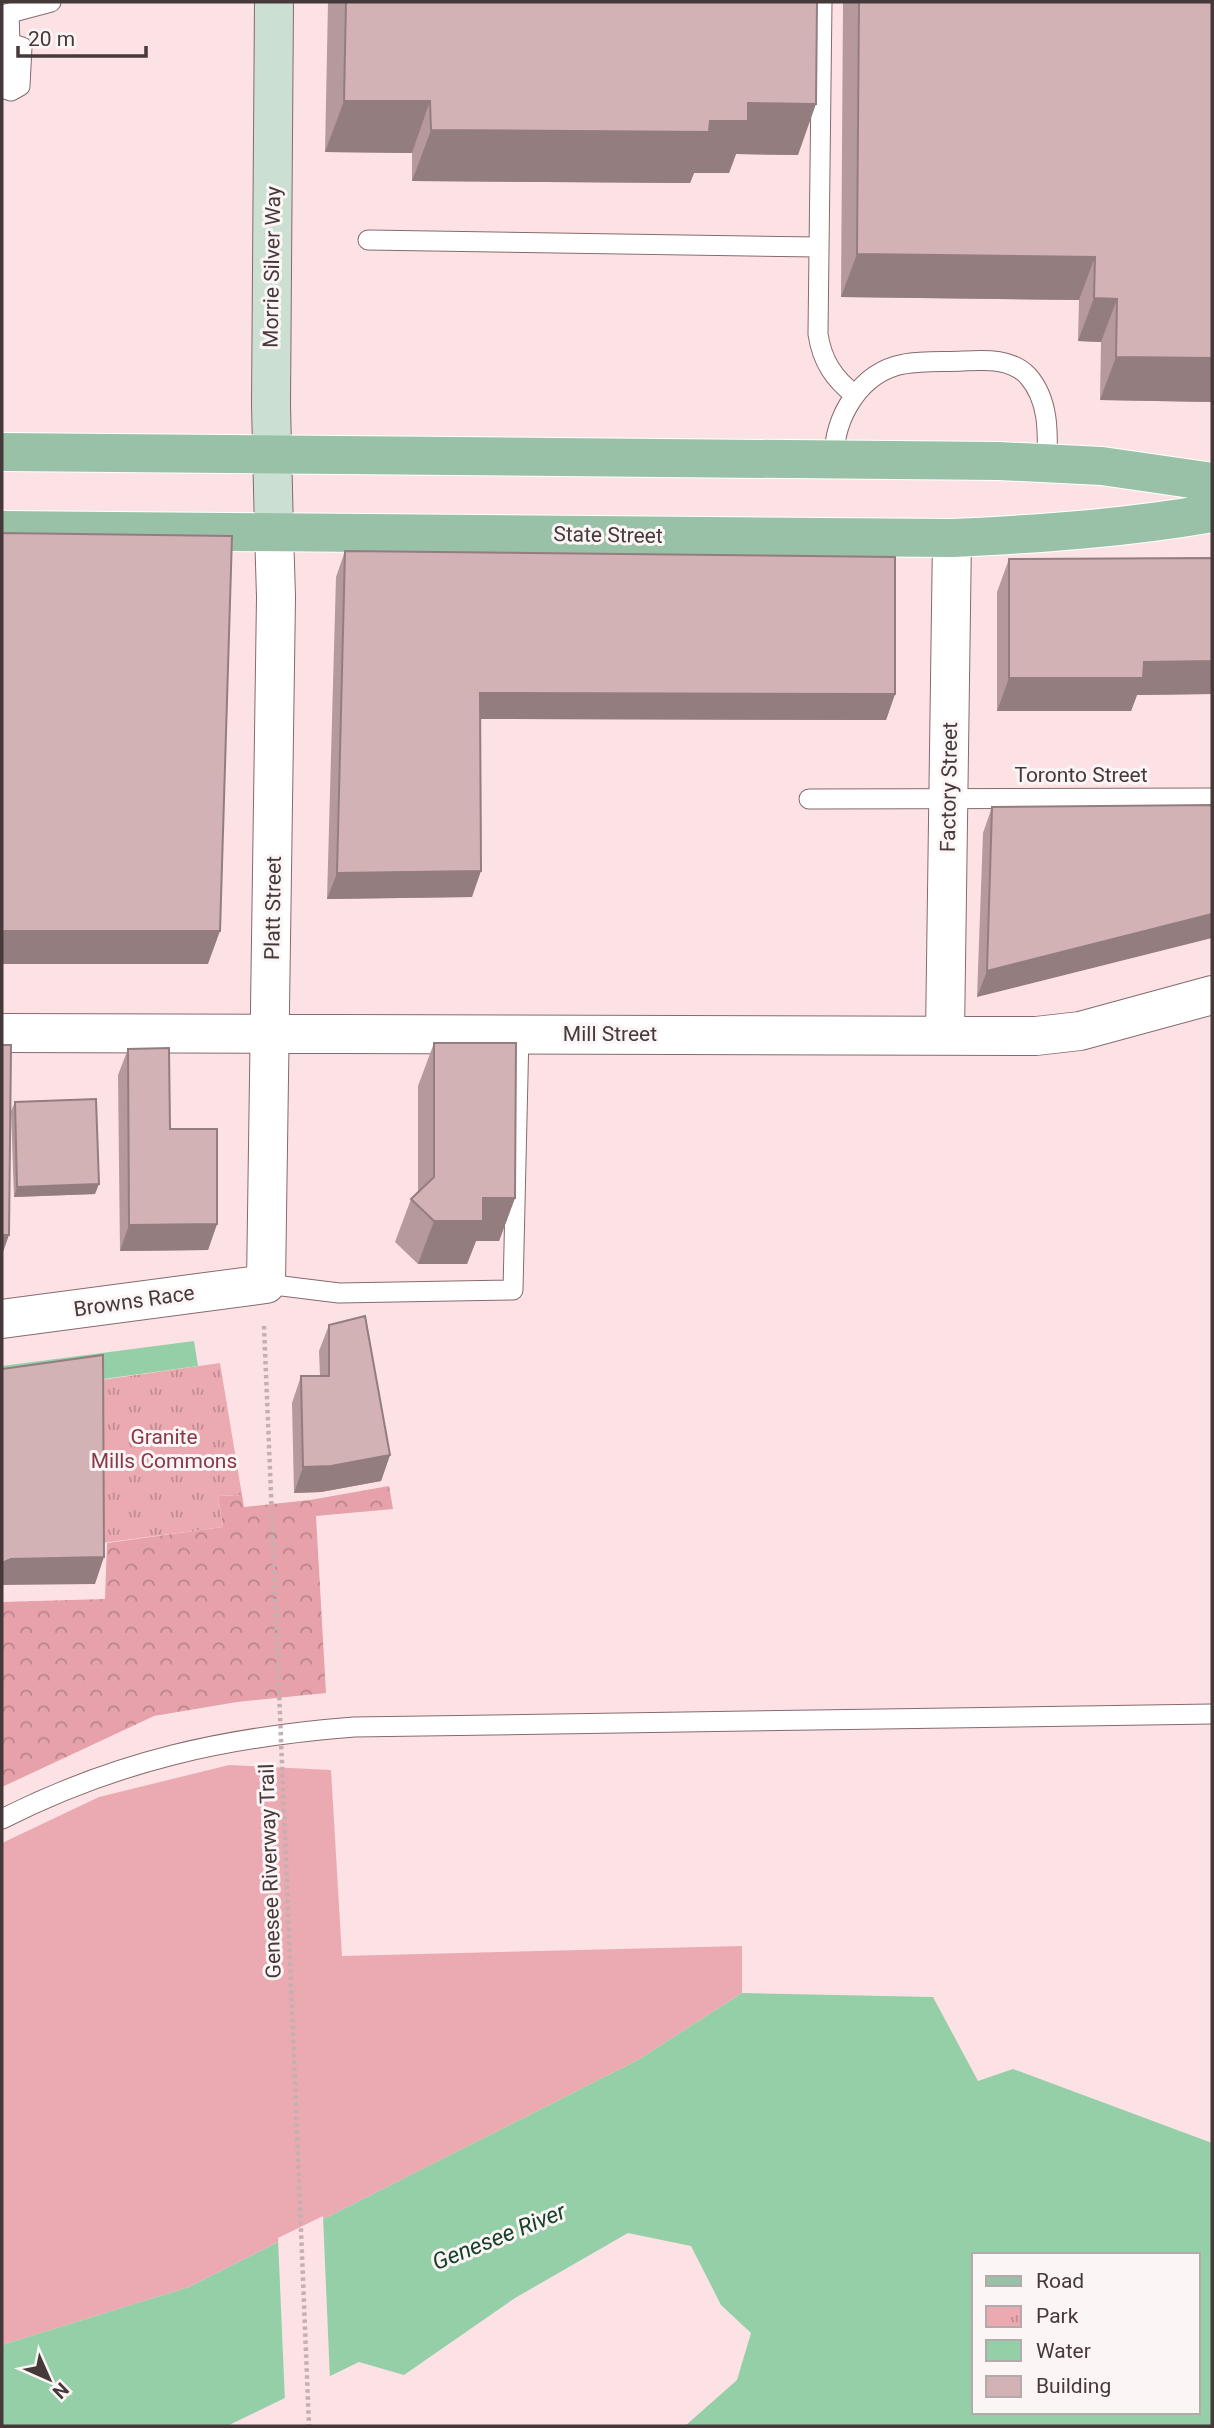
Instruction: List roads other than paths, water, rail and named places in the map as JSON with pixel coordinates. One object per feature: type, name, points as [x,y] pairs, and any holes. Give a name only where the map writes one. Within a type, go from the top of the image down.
[{"type":"main road","name":"Morrie Silver Way","points":[[274,2],[274,531]]},
{"type":"main road","points":[[2,452],[1047,462],[1157,472],[1212,482]]},
{"type":"main road","name":"State Street","points":[[2,530],[952,538],[1078,530],[1212,513]]},
{"type":"street","name":"Platt Street","points":[[265,1299],[274,531]]},
{"type":"street","name":"Factory Street","points":[[945,1035],[952,538]]},
{"type":"street","name":"Mill Street","points":[[2,1032],[1058,1035],[1212,995]]},
{"type":"street","name":"Browns Race","points":[[2,1319],[265,1299]]},
{"type":"lane","points":[[10,96],[2,88],[3,49],[10,43],[6,14],[51,2]]},
{"type":"lane","points":[[822,2],[818,334],[823,358],[837,379],[855,395]]},
{"type":"lane","points":[[368,240],[817,247]]},
{"type":"lane","points":[[834,459],[836,429],[855,395],[875,377],[901,365],[1002,362],[1027,375],[1041,401],[1048,429],[1047,462]]},
{"type":"lane","name":"Toronto Street","points":[[809,799],[1212,799]]},
{"type":"lane","points":[[265,1299],[339,1293],[513,1290],[519,1033]]},
{"type":"lane","points":[[2,1819],[120,1768],[187,1750],[304,1731],[368,1727],[1212,1714]]},
{"type":"water","points":[[194,1341],[198,1366],[2,1393],[2,1366]]},
{"type":"water","name":"Genesee River","points":[[742,1993],[933,1997],[978,2081],[1013,2069],[1212,2143],[1212,2426],[685,2426],[737,2380],[751,2333],[721,2305],[691,2246],[628,2233],[515,2298],[404,2375],[359,2362],[227,2426],[2,2426],[2,2345],[189,2287],[638,2060]]},
{"type":"park label","name":"Granite Mills Commons","points":[[164,1449]]}]
